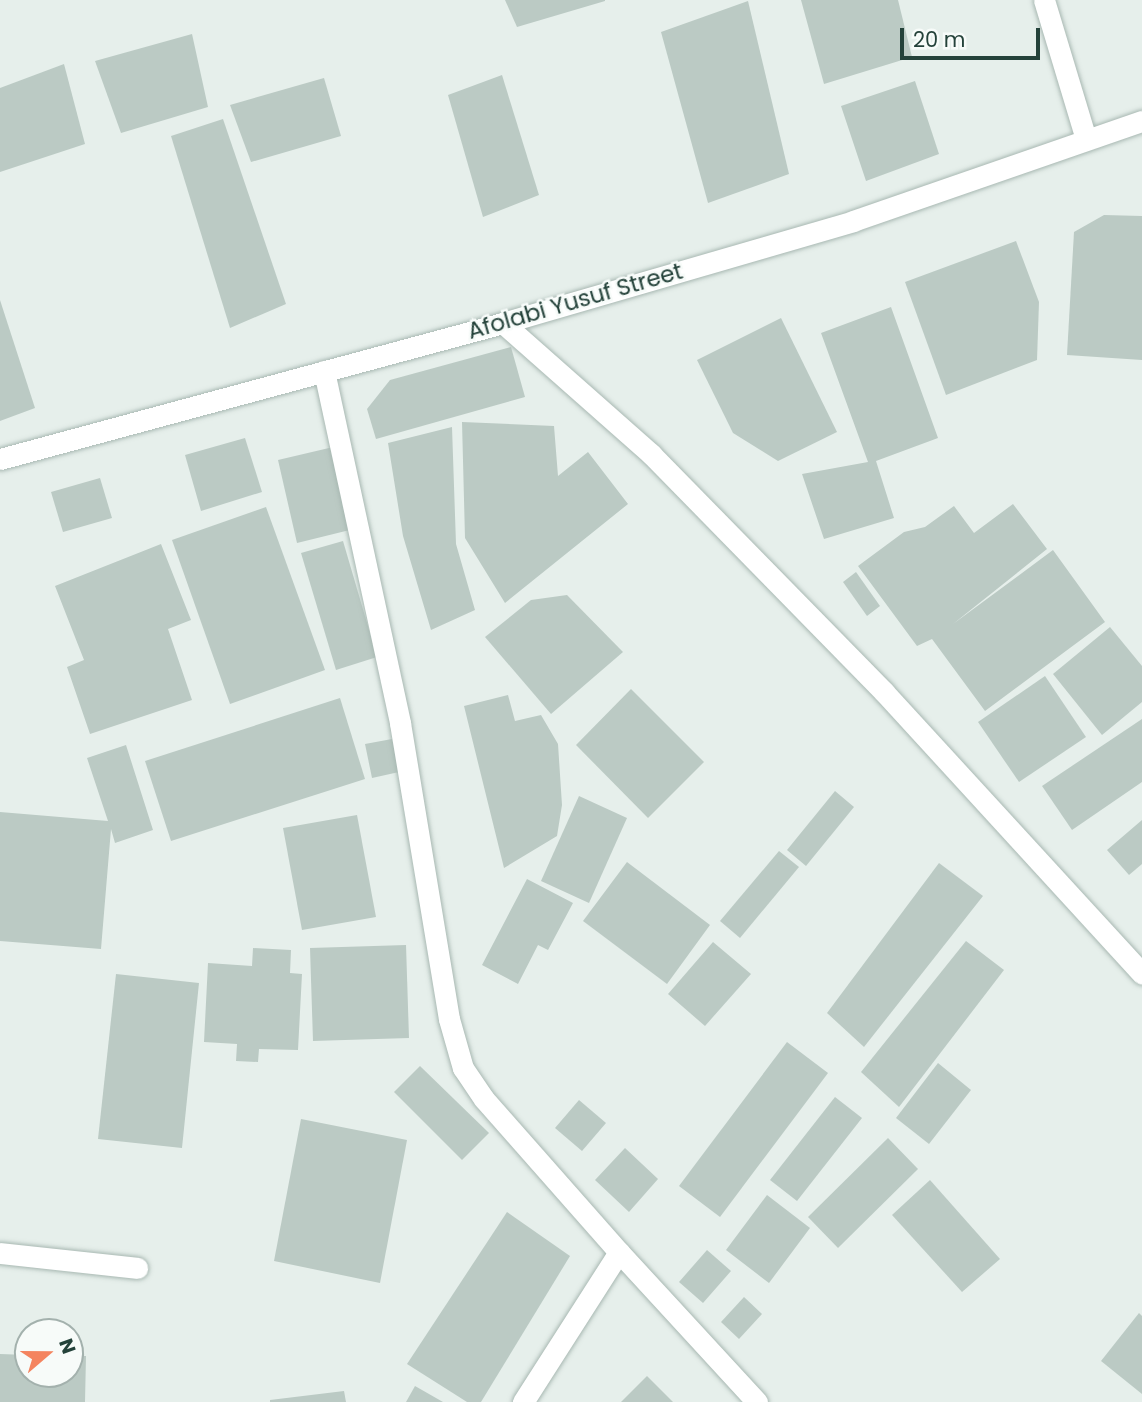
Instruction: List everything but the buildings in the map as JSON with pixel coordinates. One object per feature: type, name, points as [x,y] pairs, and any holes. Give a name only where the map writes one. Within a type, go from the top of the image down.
[{"type":"street","points":[[1044,0],[1086,139]]},
{"type":"street","name":"Afolabi Yusuf Street","points":[[0,459],[503,323],[853,221],[1142,121]]},
{"type":"street","points":[[503,323],[671,474],[884,692],[1142,974]]},
{"type":"street","points":[[324,371],[400,723],[449,1019],[463,1068],[484,1099],[619,1252],[757,1402]]},
{"type":"street","points":[[523,1402],[619,1252]]},
{"type":"street","points":[[0,1253],[137,1268]]}]
